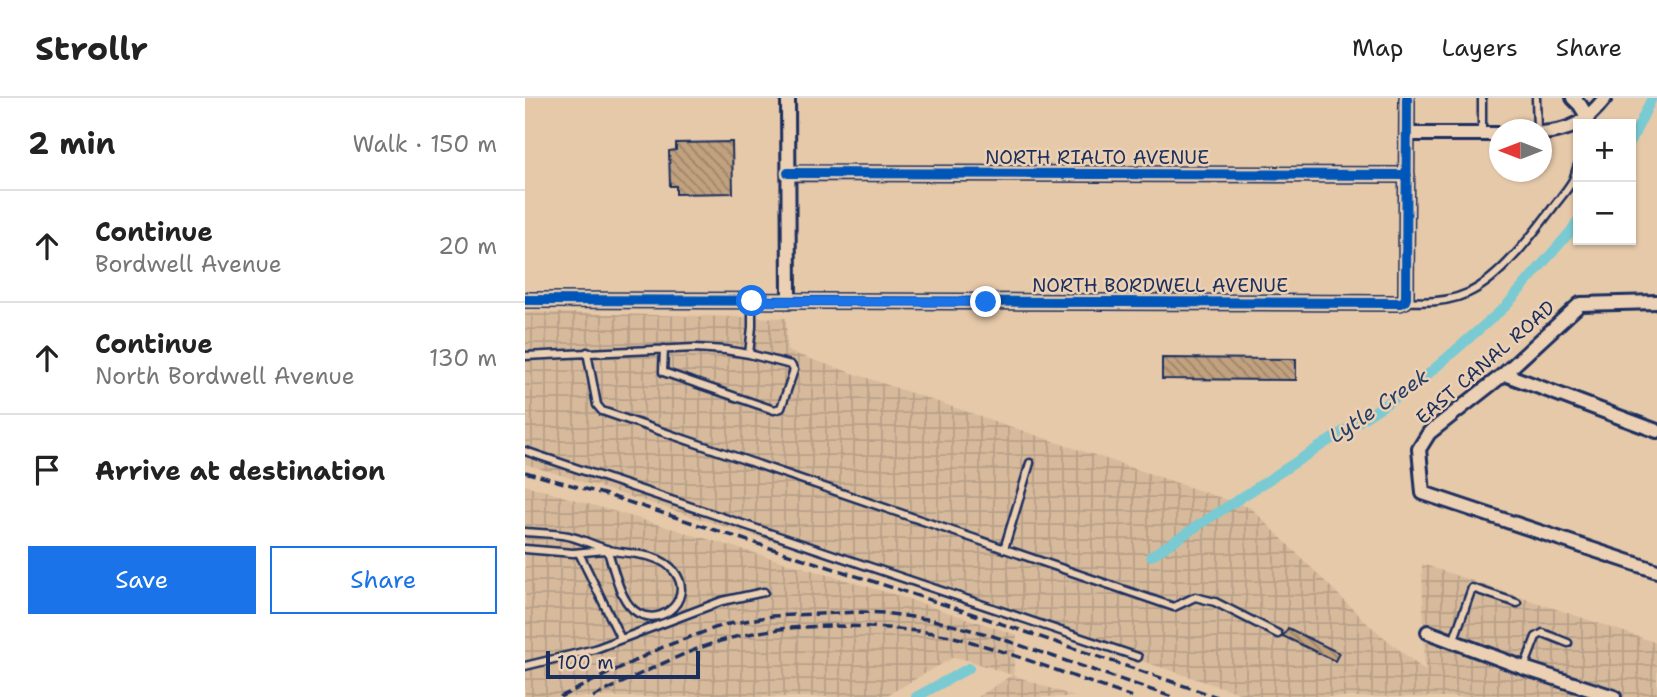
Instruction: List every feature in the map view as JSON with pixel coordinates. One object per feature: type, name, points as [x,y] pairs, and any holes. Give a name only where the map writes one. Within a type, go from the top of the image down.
[{"type":"street","points":[[787,98],[789,302]]},
{"type":"street","points":[[1405,302],[1407,98]]},
{"type":"street","points":[[1573,98],[1580,105],[1586,119]]},
{"type":"street","points":[[1589,119],[1605,98]]},
{"type":"street","points":[[1552,132],[1573,127]]},
{"type":"street","points":[[1407,134],[1489,134]]},
{"type":"street","name":"NORTH RIALTO AVENUE","points":[[788,173],[1407,175]]},
{"type":"street","name":"NORTH BORDWELL AVENUE","points":[[525,300],[1405,302]]},
{"type":"street","name":"EAST CANAL ROAD","points":[[1657,302],[1580,304],[1504,374],[1429,433],[1419,449],[1423,493],[1657,571]]},
{"type":"street","points":[[1504,374],[1657,431]]},
{"type":"street","points":[[1428,632],[1524,668],[1614,697]]},
{"type":"lane","points":[[1482,98],[1482,134]]},
{"type":"lane","points":[[1536,98],[1537,119]]},
{"type":"lane","points":[[1405,302],[1443,301],[1486,283],[1538,228],[1573,179]]},
{"type":"lane","points":[[750,354],[752,301]]},
{"type":"lane","points":[[525,356],[664,349],[710,349],[750,354],[791,365],[794,370],[781,408],[774,410],[663,372],[664,349]]},
{"type":"lane","points":[[587,352],[597,405],[603,411],[1174,607],[1195,597],[1215,602],[1278,635]]},
{"type":"lane","points":[[525,451],[1138,657]]},
{"type":"lane","points":[[1004,549],[1030,463]]},
{"type":"lane","points":[[525,533],[569,536],[607,550],[649,556],[665,563],[675,573],[681,587],[679,600],[671,611],[657,617],[641,616],[628,604],[607,550]]},
{"type":"lane","points":[[525,549],[579,552],[607,550]]},
{"type":"lane","points":[[579,552],[621,639]]},
{"type":"lane","points":[[1453,642],[1472,588],[1517,603]]},
{"type":"lane","points":[[525,666],[595,649],[722,601],[764,592]]},
{"type":"lane","points":[[664,614],[667,622]]},
{"type":"lane","points":[[1524,668],[1536,637],[1543,633],[1568,643]]},
{"type":"shaded area","points":[[525,312],[786,318],[787,351],[1251,508],[1368,624],[1425,671],[1422,564],[1657,643],[1657,697],[1251,697],[909,584],[525,464]]},
{"type":"shaded area","points":[[525,485],[896,595],[1017,635],[1013,675],[1075,697],[978,697],[1012,675],[954,657],[884,697],[525,697]]},
{"type":"building","points":[[732,142],[733,193],[676,194],[676,186],[670,186],[669,151],[676,150],[676,143]]},
{"type":"building","points":[[1162,358],[1296,359],[1296,380],[1162,379]]},
{"type":"building","points":[[1288,628],[1339,653],[1335,661],[1283,636]]},
{"type":"waterway","name":"Lytle Creek","points":[[1636,131],[1652,98]]},
{"type":"waterway","name":"Lytle Creek","points":[[1151,556],[1418,383],[1506,306],[1573,228]]},
{"type":"waterway","name":"Lytle Creek","points":[[916,697],[969,668]]},
{"type":"railway","points":[[525,472],[607,495],[964,611],[1217,697]]},
{"type":"railway","points":[[560,697],[663,647],[723,625],[772,616],[862,612],[933,620],[990,635],[1172,697]]},
{"type":"railway","points":[[593,697],[707,645],[767,631],[833,626],[898,629],[950,636],[1132,697]]},
{"type":"cycle path","points":[[525,300],[1400,303],[1405,301],[1406,297],[1407,98]]},
{"type":"cycle path","points":[[788,173],[1407,175]]},
{"type":"route","points":[[752,301],[986,302]]}]
